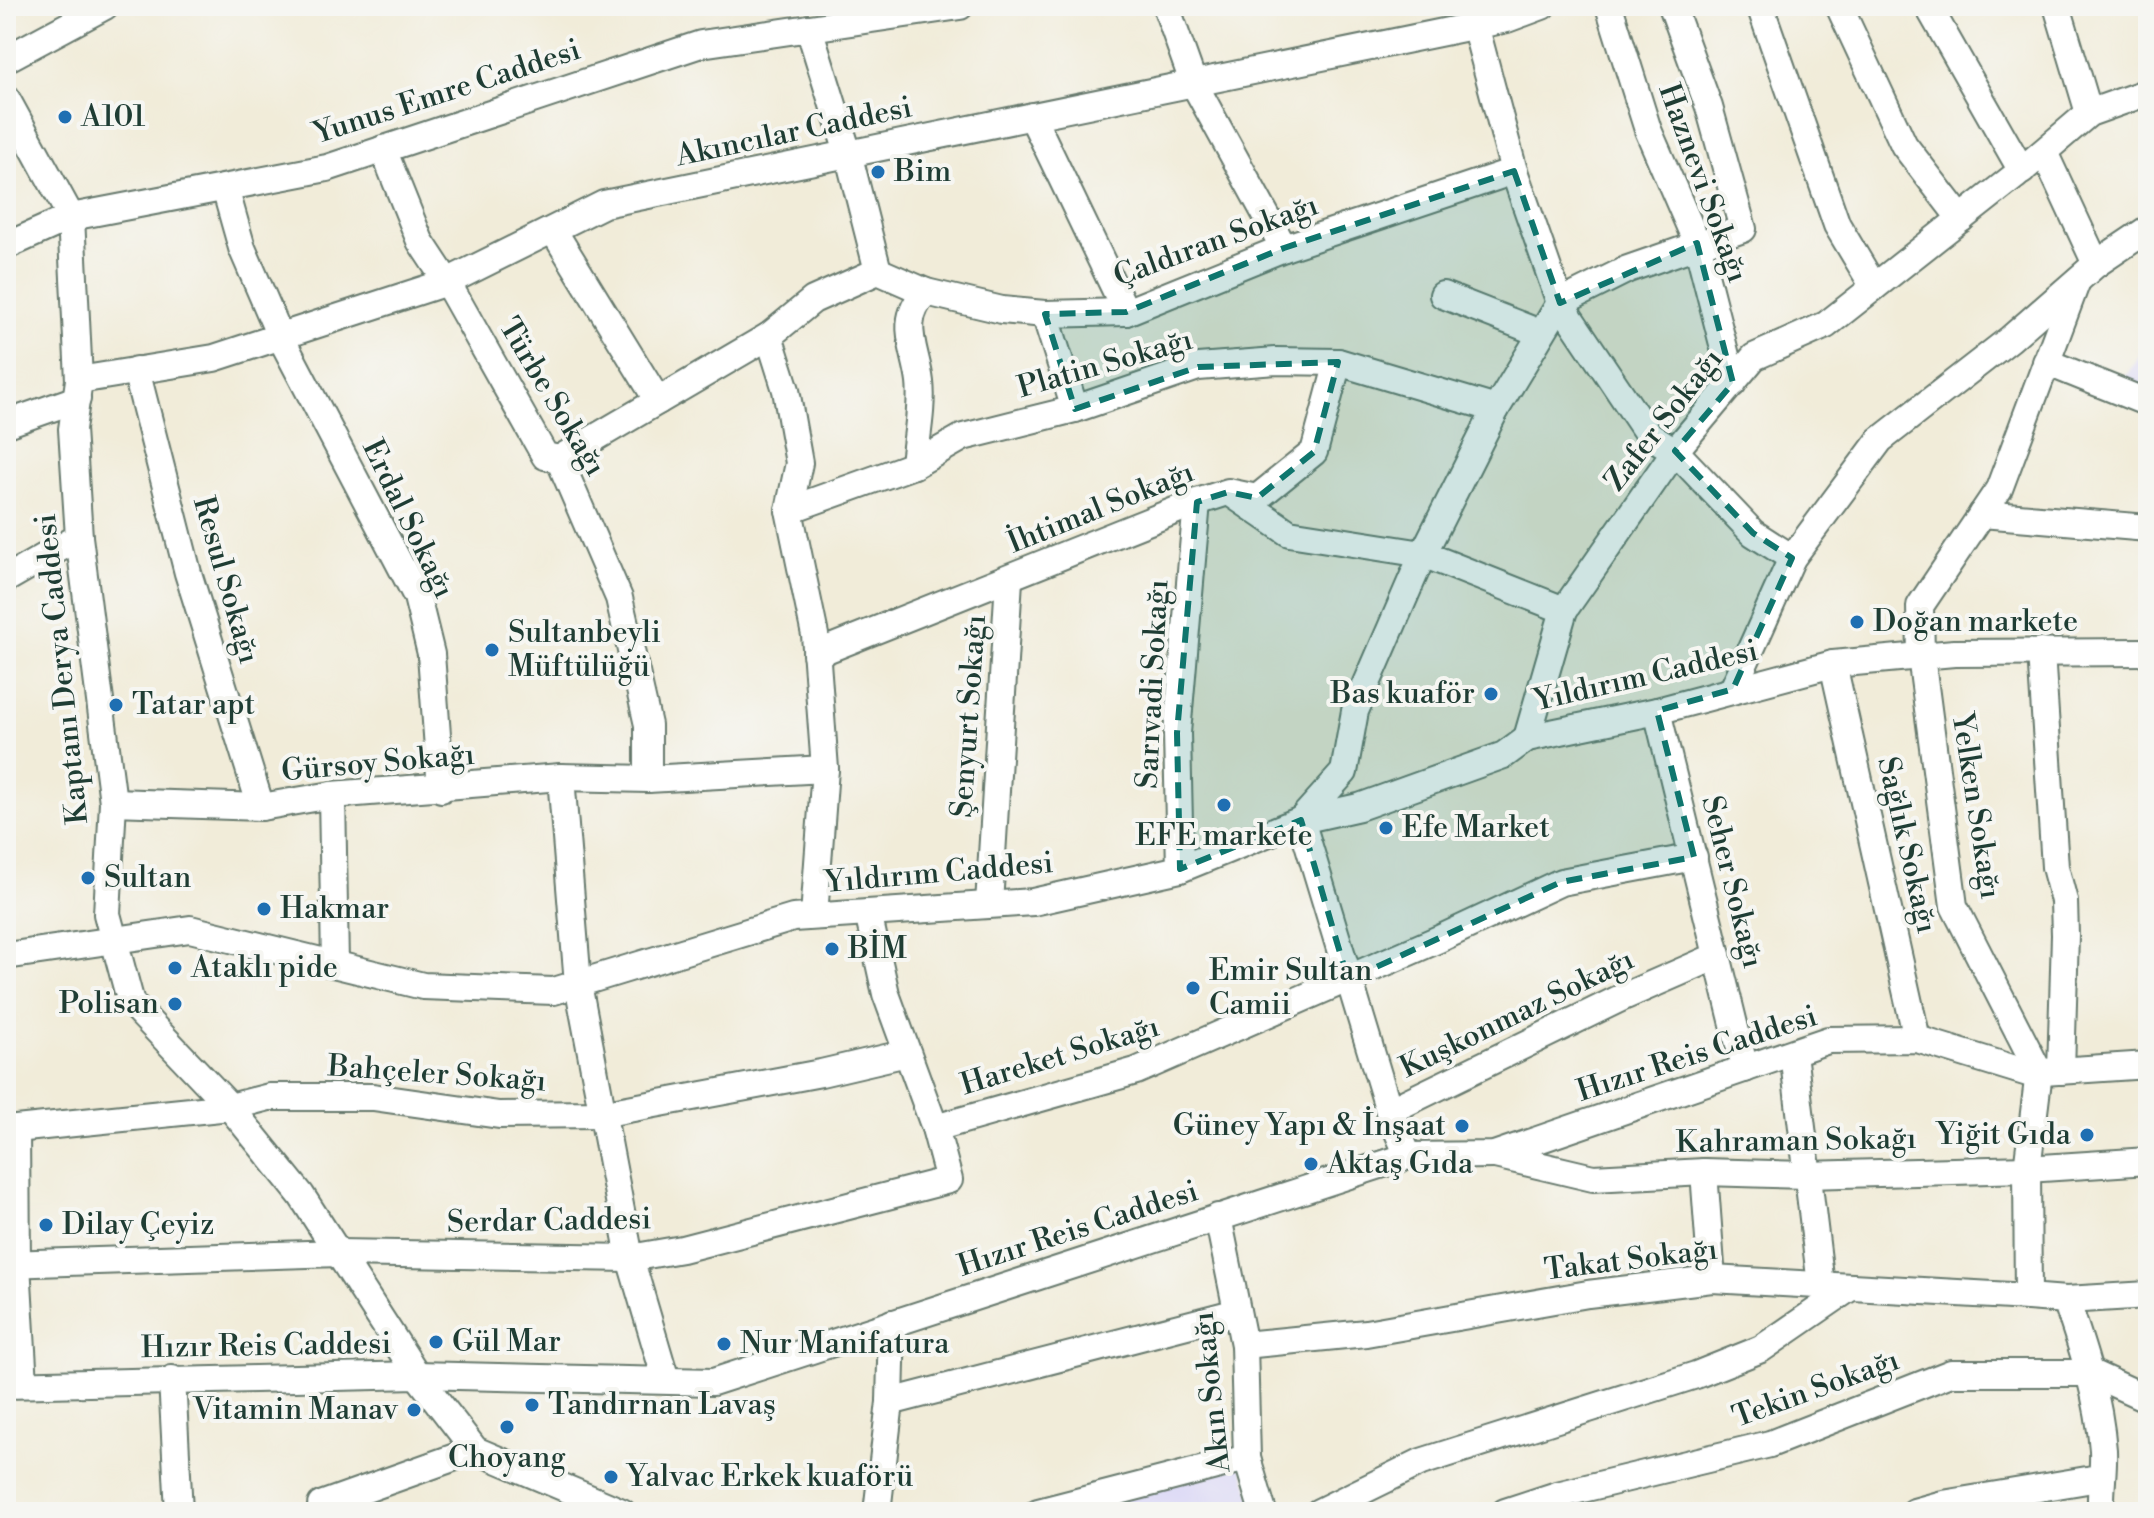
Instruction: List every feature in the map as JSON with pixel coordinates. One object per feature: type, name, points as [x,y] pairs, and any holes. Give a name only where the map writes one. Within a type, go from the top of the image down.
[{"type":"street","points":[[6,59],[105,6]]},
{"type":"street","name":"Yunus Emre Caddesi","points":[[6,246],[71,217],[327,168],[701,44],[809,28],[858,14],[960,6]]},
{"type":"street","points":[[1166,6],[1193,82],[1284,248]]},
{"type":"street","name":"Akıncılar Caddesi","points":[[6,424],[78,390],[136,370],[214,358],[447,282],[604,204],[1193,82],[1472,16],[1542,6]]},
{"type":"street","name":"Haznevi Sokağı","points":[[1609,6],[1648,130],[1697,243],[1733,383]]},
{"type":"street","points":[[1389,1111],[1301,820],[1344,772],[1355,711],[1423,554],[1496,409],[1560,303],[1628,269],[1743,229],[1709,107],[1672,6]]},
{"type":"street","points":[[1760,6],[1837,225],[1874,287]]},
{"type":"street","points":[[1839,6],[1904,145],[1961,219]]},
{"type":"street","points":[[1928,6],[2022,171]]},
{"type":"street","points":[[2057,6],[2089,113]]},
{"type":"street","points":[[1472,16],[1514,171],[1560,303],[1648,434],[1675,451],[1753,533],[1792,558]]},
{"type":"street","points":[[559,459],[769,336],[813,300],[878,271],[848,153],[809,28]]},
{"type":"street","name":"Zafer Sokağı","points":[[1527,738],[1564,610],[1675,451],[1754,357],[1826,325],[2022,171],[2089,113],[2148,92]]},
{"type":"street","name":"Kaptanı Derya Caddesi","points":[[6,98],[71,217],[78,390],[72,429],[79,537],[113,802],[107,914],[112,942],[131,1003],[230,1107],[301,1195],[417,1375],[475,1450],[622,1512]]},
{"type":"street","points":[[1032,116],[1126,312]]},
{"type":"street","name":"Türbe Sokağı","points":[[383,149],[420,241],[447,282],[545,456],[559,459],[619,598],[648,725],[648,779]]},
{"type":"street","points":[[2044,152],[2086,273]]},
{"type":"street","name":"Çaldıran Sokağı","points":[[878,271],[926,292],[1002,310],[1045,314],[1126,312],[1284,248],[1514,171]]},
{"type":"street","name":"Erdal Sokağı","points":[[225,188],[242,248],[280,336],[417,597],[431,654],[441,789]]},
{"type":"street","points":[[1733,689],[1792,558],[1880,440],[2010,339],[2086,273],[2148,229]]},
{"type":"street","points":[[553,230],[658,401]]},
{"type":"street","name":"Yelken Sokağı","points":[[2050,1072],[1954,906],[1921,656],[1920,606],[1999,489],[2046,362],[2086,273]]},
{"type":"street","points":[[914,465],[920,383],[910,337],[913,305],[926,292]]},
{"type":"street","points":[[1443,295],[1540,333]]},
{"type":"street","points":[[1045,314],[1075,409]]},
{"type":"street","points":[[769,336],[786,390],[799,463],[789,510],[816,654],[825,769],[814,916]]},
{"type":"street","name":"Platin Sokağı","points":[[789,510],[914,465],[963,437],[1075,409],[1198,367],[1276,361],[1338,362],[1496,409]]},
{"type":"street","name":"İhtimal Sokağı","points":[[816,654],[1009,580],[1197,502],[1228,492],[1257,498],[1314,452],[1338,362]]},
{"type":"street","points":[[2046,362],[2148,403]]},
{"type":"street","name":"Resul Sokağı","points":[[136,370],[188,573],[261,807]]},
{"type":"street","points":[[1228,492],[1289,533],[1423,554],[1564,610]]},
{"type":"street","name":"Sarıvadi Sokağı","points":[[1180,869],[1177,733],[1197,502]]},
{"type":"street","points":[[1982,514],[2148,528]]},
{"type":"street","points":[[6,579],[79,537]]},
{"type":"street","name":"Şenyurt Sokağı","points":[[989,904],[1009,580]]},
{"type":"street","points":[[2041,652],[2055,867],[2064,901],[2050,1072],[2027,1169],[2028,1297],[2066,1300],[2148,1295]]},
{"type":"street","name":"Yıldırım Caddesi","points":[[6,956],[190,929],[423,986],[554,991],[793,918],[1033,902],[1180,869],[1301,820],[1359,807],[1504,755],[1527,738],[1657,711],[1833,664],[1921,656],[2148,652]]},
{"type":"street","name":"Sağlık Sokağı","points":[[1833,664],[1917,1039]]},
{"type":"street","name":"Seher Sokağı","points":[[1657,711],[1745,1069]]},
{"type":"street","name":"Gürsoy Sokağı","points":[[113,802],[261,807],[332,795],[441,789],[561,777],[648,779],[825,769]]},
{"type":"street","points":[[561,777],[578,984],[630,1258],[666,1380]]},
{"type":"street","points":[[332,795],[335,964]]},
{"type":"street","name":"Hareket Sokağı","points":[[935,1128],[1136,1071],[1348,980],[1561,882],[1694,857]]},
{"type":"street","name":"Serdar Caddesi","points":[[11,1264],[339,1253],[630,1258],[682,1249],[949,1180],[935,1128],[886,994],[868,913]]},
{"type":"street","name":"Kuşkonmaz Sokağı","points":[[1408,1156],[1389,1111],[1623,997],[1717,956]]},
{"type":"street","name":"Hızır Reis Caddesi","points":[[15,1385],[417,1375],[713,1382],[1408,1156],[1494,1155],[1828,1040],[1917,1039],[2028,1073],[2148,1065]]},
{"type":"street","name":"Bahçeler Sokağı","points":[[11,1130],[230,1107],[269,1097],[373,1097],[499,1115],[601,1114],[821,1073],[907,1053]]},
{"type":"street","points":[[1793,1053],[1821,1285]]},
{"type":"street","points":[[11,1130],[15,1385]]},
{"type":"street","name":"Kahraman Sokağı","points":[[1494,1155],[1593,1178],[1704,1172],[1806,1175],[2027,1169],[2148,1161]]},
{"type":"street","points":[[1704,1172],[1712,1279]]},
{"type":"street","name":"Akın Sokağı","points":[[1218,1217],[1244,1345],[1247,1458],[1263,1512]]},
{"type":"street","name":"Takat Sokağı","points":[[1244,1345],[1366,1333],[1588,1294],[1712,1279],[2028,1297]]},
{"type":"street","points":[[1319,1512],[1421,1462],[1696,1375],[1761,1349],[1851,1287]]},
{"type":"street","points":[[2066,1300],[2091,1373],[2103,1453],[2099,1478],[2101,1512]]},
{"type":"street","points":[[890,1402],[1237,1312]]},
{"type":"street","points":[[877,1512],[890,1402],[892,1323]]},
{"type":"street","name":"Tekin Sokağı","points":[[1505,1512],[1557,1495],[1770,1444],[1951,1373],[2091,1373],[2148,1399]]},
{"type":"street","points":[[172,1379],[179,1512]]},
{"type":"street","points":[[322,1512],[321,1505],[475,1450]]},
{"type":"street","points":[[1038,1512],[1247,1458]]},
{"type":"street","points":[[1914,1512],[1943,1504],[2099,1478]]},
{"type":"highlighted area","points":[[1514,171],[1560,303],[1697,243],[1733,383],[1675,451],[1753,533],[1792,558],[1733,689],[1657,711],[1694,857],[1561,882],[1348,980],[1301,820],[1180,869],[1177,733],[1197,502],[1228,492],[1257,498],[1314,452],[1338,362],[1198,367],[1075,409],[1045,314],[1126,312],[1284,248]]},
{"type":"shaded area","points":[[2148,343],[2148,391],[2123,380]]},
{"type":"shaded area","points":[[1241,1466],[1257,1512],[1066,1512]]},
{"type":"place","name":"A101","points":[[65,117]]},
{"type":"place","name":"Bim","points":[[878,172]]},
{"type":"place","name":"Doğan markete","points":[[1857,622]]},
{"type":"place","name":"Sultanbeyli Müftülüğü","points":[[492,650]]},
{"type":"place","name":"Bas kuaför","points":[[1491,694]]},
{"type":"place","name":"Tatar apt","points":[[116,705]]},
{"type":"place","name":"EFE markete","points":[[1224,805]]},
{"type":"place","name":"Efe Market","points":[[1386,828]]},
{"type":"place","name":"Sultan","points":[[88,878]]},
{"type":"place","name":"Hakmar","points":[[264,909]]},
{"type":"place","name":"BİM","points":[[832,949]]},
{"type":"place","name":"Ataklı pide","points":[[175,968]]},
{"type":"place","name":"Emir Sultan Camii","points":[[1193,988]]},
{"type":"place","name":"Polisan","points":[[175,1004]]},
{"type":"place","name":"Güney Yapı & İnşaat","points":[[1462,1126]]},
{"type":"place","name":"Yiğit Gıda","points":[[2087,1135]]},
{"type":"place","name":"Aktaş Gıda","points":[[1311,1164]]},
{"type":"place","name":"Dilay Çeyiz","points":[[46,1225]]},
{"type":"place","name":"Gül Mar","points":[[436,1342]]},
{"type":"place","name":"Nur Manifatura","points":[[724,1344]]},
{"type":"place","name":"Tandırnan Lavaş","points":[[532,1405]]},
{"type":"place","name":"Vitamin Manav","points":[[414,1410]]},
{"type":"place","name":"Choyang","points":[[507,1427]]},
{"type":"place","name":"Yalvac Erkek kuaförü","points":[[611,1477]]}]
